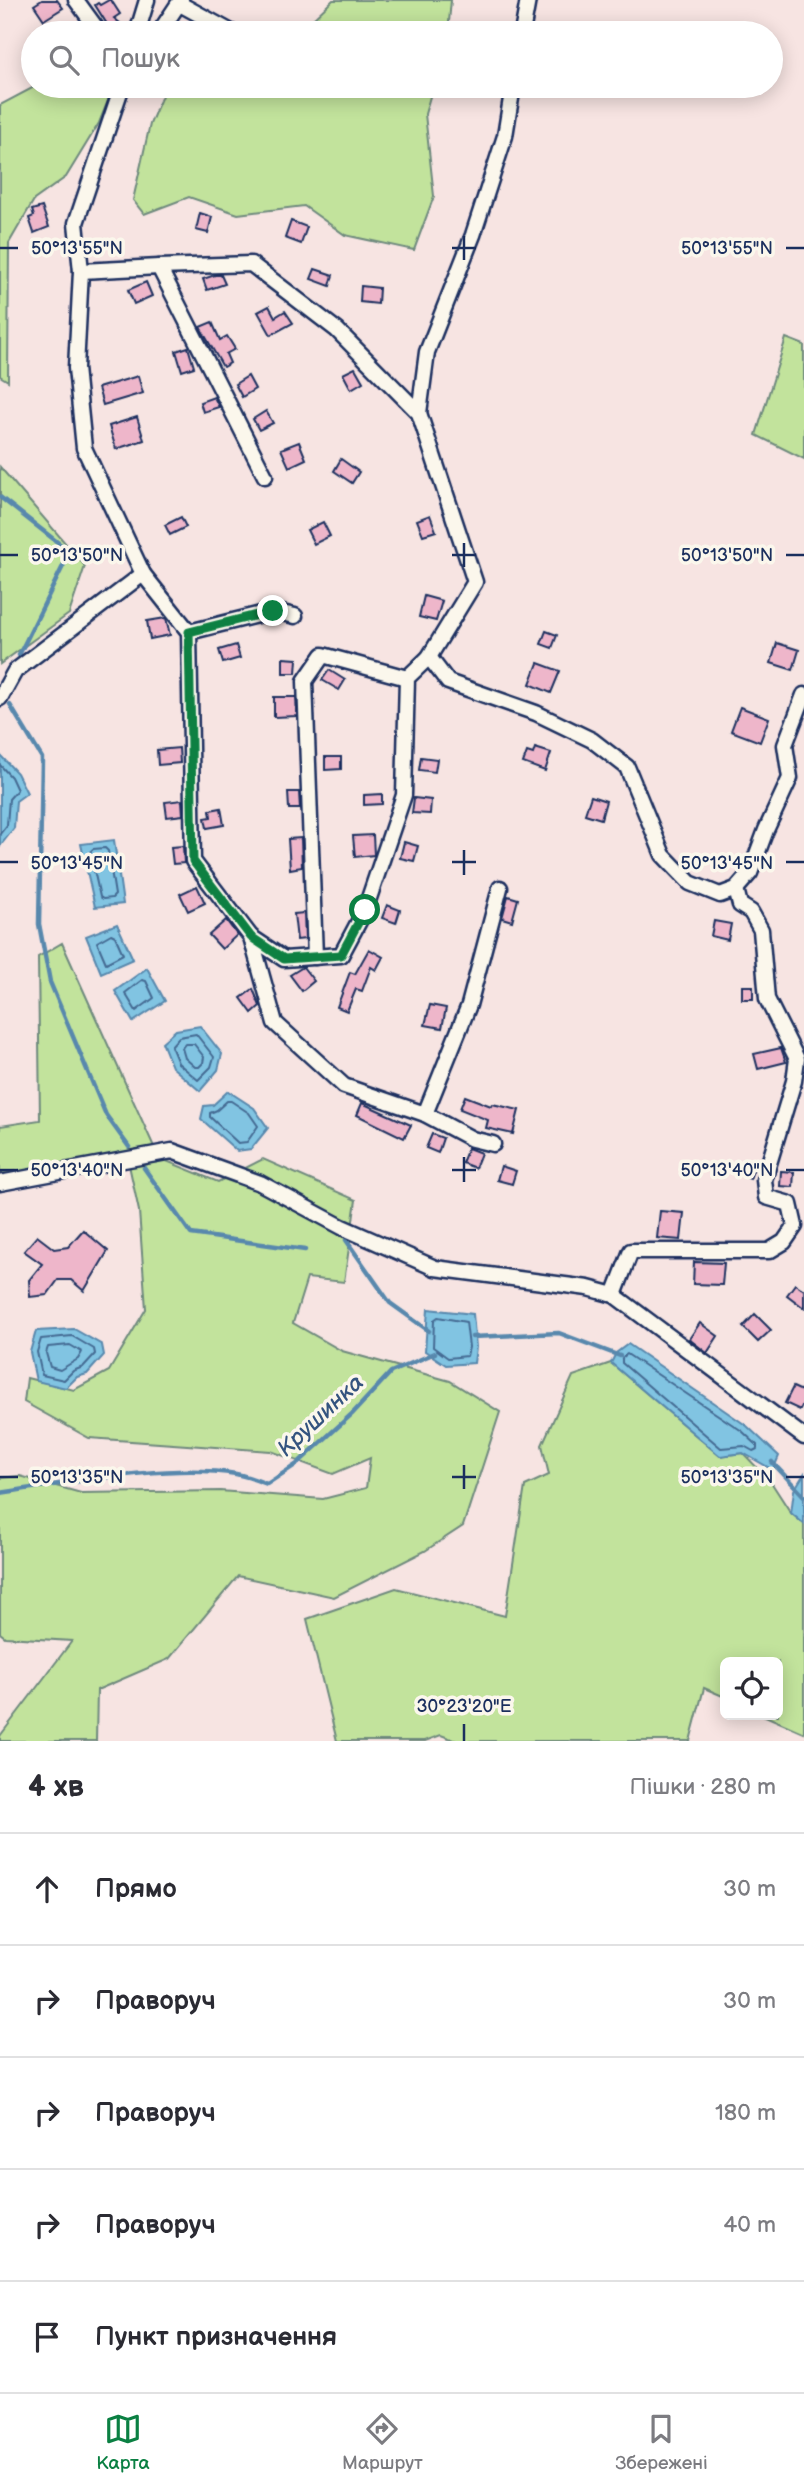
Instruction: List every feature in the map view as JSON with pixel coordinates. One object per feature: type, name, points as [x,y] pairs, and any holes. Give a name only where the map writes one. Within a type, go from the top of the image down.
[{"type":"street","points":[[76,0],[91,21]]},
{"type":"street","points":[[141,21],[147,0]]},
{"type":"street","points":[[524,21],[528,0]]},
{"type":"street","points":[[167,21],[180,2],[212,21]]},
{"type":"street","points":[[118,98],[76,223],[82,271],[76,368],[84,448],[143,574],[189,632],[193,861],[251,937],[284,959],[341,955],[365,910],[404,795],[407,678],[429,657],[475,583],[419,413],[427,352],[473,234],[505,136],[511,98]]},
{"type":"street","points":[[82,271],[251,264],[337,330],[419,413]]},
{"type":"street","points":[[159,267],[265,476]]},
{"type":"street","points":[[0,698],[15,671],[143,574]]},
{"type":"street","points":[[189,632],[273,611],[295,616]]},
{"type":"street","points":[[315,957],[305,681],[323,656],[407,678]]},
{"type":"street","points":[[429,657],[448,682],[536,713],[592,740],[627,766],[663,855],[690,883],[720,895],[736,889],[750,873],[765,830],[797,779],[785,745],[804,695]]},
{"type":"street","points":[[425,1114],[469,1004],[500,888]]},
{"type":"street","points":[[614,1295],[631,1251],[769,1251],[784,1242],[795,1226],[790,1204],[766,1197],[764,1180],[794,1081],[797,1059],[768,999],[761,930],[751,912],[740,905],[736,889]]},
{"type":"street","points":[[251,937],[275,1023],[344,1086],[425,1114],[472,1139],[494,1143]]},
{"type":"street","points":[[0,1183],[172,1151],[260,1183],[342,1227],[435,1268],[587,1288],[614,1295],[804,1437]]},
{"type":"green space","points":[[333,0],[451,0],[449,21],[311,21]]},
{"type":"green space","points":[[21,94],[21,98],[109,98],[99,123],[66,177],[34,200],[9,243],[8,381],[0,376],[0,105]]},
{"type":"green space","points":[[161,98],[430,98],[425,114],[434,196],[414,250],[345,235],[304,206],[238,214],[189,197],[144,214],[133,200],[150,124]]},
{"type":"green space","points":[[786,338],[804,345],[804,459],[756,435]]},
{"type":"green space","points":[[0,467],[85,566],[69,614],[0,664]]},
{"type":"green space","points":[[62,943],[159,1158],[218,1182],[263,1159],[356,1200],[344,1282],[307,1278],[293,1323],[342,1351],[450,1381],[500,1412],[463,1526],[425,1551],[334,1597],[238,1576],[169,1659],[97,1690],[96,1741],[0,1741],[0,1736],[72,1641],[5,1637],[0,1633],[0,1478],[20,1476],[81,1493],[220,1491],[323,1499],[366,1488],[370,1458],[333,1474],[271,1451],[89,1438],[24,1402],[27,1378],[74,1390],[109,1371],[146,1309],[139,1211],[129,1165],[0,1173],[0,1126],[40,1120],[38,957]]},
{"type":"green space","points":[[611,1363],[720,1456],[743,1453],[771,1482],[791,1513],[804,1524],[804,1733],[774,1720],[783,1720],[783,1657],[720,1657],[720,1695],[704,1688],[690,1741],[457,1741],[441,1735],[425,1741],[337,1741],[307,1619],[396,1588],[505,1616],[525,1486],[549,1475],[542,1445],[573,1376]]},
{"type":"water","points":[[0,755],[17,773],[27,793],[16,801],[14,828],[0,846]]},
{"type":"water","points":[[114,840],[123,904],[95,907],[81,844]]},
{"type":"water","points":[[117,924],[133,959],[101,973],[86,936]]},
{"type":"water","points":[[147,968],[165,1001],[133,1022],[115,991]]},
{"type":"water","points":[[200,1026],[222,1054],[218,1070],[200,1091],[172,1067],[162,1042],[176,1030]]},
{"type":"water","points":[[228,1091],[254,1108],[268,1128],[251,1149],[237,1151],[201,1119],[204,1106],[213,1105]]},
{"type":"water","points":[[428,1309],[473,1314],[476,1347],[474,1363],[446,1365],[425,1351]]},
{"type":"water","points":[[74,1329],[102,1345],[104,1355],[87,1374],[77,1377],[66,1388],[36,1381],[30,1352],[36,1331]]},
{"type":"water","points":[[628,1344],[747,1426],[779,1456],[773,1470],[743,1453],[720,1456],[611,1363],[616,1353]]},
{"type":"water","points":[[804,1474],[804,1524],[791,1513],[794,1490]]},
{"type":"building","points":[[42,0],[57,0],[63,8],[44,20],[34,5]]},
{"type":"building","points":[[111,0],[120,14],[114,18],[118,21],[105,21],[95,5]]},
{"type":"building","points":[[42,207],[49,227],[34,233],[29,218],[34,216],[32,210]]},
{"type":"building","points":[[200,213],[212,217],[208,233],[196,230]]},
{"type":"building","points":[[291,221],[307,227],[301,244],[285,238]]},
{"type":"building","points":[[315,269],[333,275],[330,286],[311,279]]},
{"type":"building","points":[[221,275],[225,284],[207,290],[203,279]]},
{"type":"building","points":[[146,282],[152,296],[134,304],[128,290]]},
{"type":"building","points":[[361,286],[379,288],[378,304],[360,302]]},
{"type":"building","points":[[269,306],[275,317],[285,311],[293,323],[271,335],[258,312]]},
{"type":"building","points":[[212,322],[220,340],[227,336],[235,349],[226,354],[230,363],[223,367],[200,327]]},
{"type":"building","points":[[188,347],[194,367],[182,371],[176,351]]},
{"type":"building","points":[[355,368],[363,382],[351,389],[343,374]]},
{"type":"building","points":[[138,376],[143,393],[103,405],[98,388]]},
{"type":"building","points":[[248,376],[255,389],[242,397],[235,384]]},
{"type":"building","points":[[214,397],[219,407],[203,412],[200,402]]},
{"type":"building","points":[[266,411],[273,423],[259,430],[253,419]]},
{"type":"building","points":[[137,417],[144,440],[116,449],[109,426]]},
{"type":"building","points":[[299,442],[306,459],[289,467],[281,449]]},
{"type":"building","points":[[341,459],[359,472],[352,483],[334,471]]},
{"type":"building","points":[[430,515],[436,531],[423,535],[417,520]]},
{"type":"building","points":[[181,517],[186,527],[170,535],[165,525]]},
{"type":"building","points":[[323,522],[330,536],[314,544],[307,530]]},
{"type":"building","points":[[424,596],[442,601],[436,621],[419,617]]},
{"type":"building","points":[[166,618],[170,635],[150,639],[147,621]]},
{"type":"building","points":[[546,631],[557,635],[552,648],[541,644]]},
{"type":"building","points":[[777,643],[799,650],[793,670],[771,663]]},
{"type":"building","points":[[236,645],[240,658],[223,663],[219,650]]},
{"type":"building","points":[[283,658],[297,659],[296,673],[283,673]]},
{"type":"building","points":[[538,663],[560,671],[551,693],[530,684]]},
{"type":"building","points":[[329,670],[345,680],[339,690],[322,680]]},
{"type":"building","points":[[274,697],[296,697],[297,716],[274,717]]},
{"type":"building","points":[[740,707],[769,718],[760,742],[731,731]]},
{"type":"building","points":[[179,748],[180,763],[158,765],[157,750]]},
{"type":"building","points":[[535,748],[551,753],[545,771],[523,763],[527,752],[533,754]]},
{"type":"building","points":[[325,757],[341,757],[341,769],[325,770]]},
{"type":"building","points":[[421,757],[437,759],[435,772],[419,770]]},
{"type":"building","points":[[288,792],[299,792],[300,809],[289,809]]},
{"type":"building","points":[[382,794],[382,804],[364,805],[364,795]]},
{"type":"building","points":[[591,796],[606,801],[601,819],[585,814]]},
{"type":"building","points":[[414,798],[431,800],[430,814],[412,813]]},
{"type":"building","points":[[182,800],[183,815],[167,817],[165,802]]},
{"type":"building","points":[[221,808],[224,825],[207,828],[205,818],[211,817],[210,810]]},
{"type":"building","points":[[373,835],[374,855],[355,857],[353,836]]},
{"type":"building","points":[[301,838],[302,867],[290,869],[288,839]]},
{"type":"building","points":[[404,842],[418,846],[414,861],[400,858]]},
{"type":"building","points":[[183,846],[184,863],[173,864],[171,847]]},
{"type":"building","points":[[197,886],[205,903],[188,911],[180,894]]},
{"type":"building","points":[[508,896],[518,899],[512,921],[502,918]]},
{"type":"building","points":[[387,905],[400,910],[396,923],[382,918]]},
{"type":"building","points":[[304,913],[305,939],[297,940],[294,914]]},
{"type":"building","points":[[226,920],[237,935],[222,949],[209,935]]},
{"type":"building","points":[[714,921],[731,924],[728,940],[711,936]]},
{"type":"building","points":[[369,949],[383,957],[376,970],[371,967],[362,991],[356,989],[347,1011],[337,1007],[350,972],[355,974]]},
{"type":"building","points":[[303,967],[314,981],[302,991],[290,975]]},
{"type":"building","points":[[742,986],[753,986],[753,999],[742,999]]},
{"type":"building","points":[[253,989],[260,1006],[252,1013],[241,998]]},
{"type":"building","points":[[430,1005],[446,1008],[442,1028],[425,1025]]},
{"type":"building","points":[[781,1048],[786,1062],[758,1069],[754,1054]]},
{"type":"building","points":[[465,1096],[491,1106],[492,1104],[519,1110],[513,1134],[486,1128],[488,1120],[460,1109]]},
{"type":"building","points":[[362,1103],[411,1125],[404,1138],[357,1115]]},
{"type":"building","points":[[432,1134],[443,1138],[438,1153],[426,1148]]},
{"type":"building","points":[[468,1148],[481,1153],[475,1168],[462,1163]]},
{"type":"building","points":[[743,1161],[755,1165],[750,1179],[738,1174]]},
{"type":"building","points":[[501,1166],[516,1171],[512,1184],[497,1180]]},
{"type":"building","points":[[781,1171],[794,1172],[793,1187],[780,1186]]},
{"type":"building","points":[[660,1211],[684,1213],[681,1240],[657,1238]]},
{"type":"building","points":[[83,1230],[108,1251],[84,1291],[71,1280],[58,1280],[47,1295],[30,1297],[29,1280],[42,1264],[24,1251],[37,1236],[54,1249],[68,1247]]},
{"type":"building","points":[[694,1262],[724,1263],[722,1285],[693,1284]]},
{"type":"building","points":[[795,1284],[804,1290],[804,1308],[787,1295]]},
{"type":"building","points":[[755,1314],[771,1330],[758,1342],[743,1327]]},
{"type":"building","points":[[700,1323],[718,1336],[707,1353],[689,1339]]},
{"type":"building","points":[[793,1387],[804,1392],[804,1402],[800,1410],[785,1403]]},
{"type":"waterway","name":"Крушинка","points":[[0,497],[70,552],[19,655]]},
{"type":"waterway","name":"Крушинка","points":[[10,705],[42,758],[39,924],[50,982],[106,1115],[129,1147]]},
{"type":"waterway","name":"Крушинка","points":[[144,1168],[191,1234],[305,1250]]},
{"type":"waterway","name":"Крушинка","points":[[346,1240],[390,1303],[429,1331]]},
{"type":"waterway","name":"Крушинка","points":[[472,1337],[559,1333],[620,1356]]},
{"type":"waterway","name":"Крушинка","points":[[0,1493],[118,1476],[180,1471],[236,1474],[267,1484],[297,1464],[353,1413],[391,1372],[435,1353]]},
{"type":"waterway","name":"Крушинка","points":[[772,1462],[804,1496]]},
{"type":"route","points":[[273,611],[189,632],[193,861],[251,937],[284,959],[341,955],[365,910]]}]
